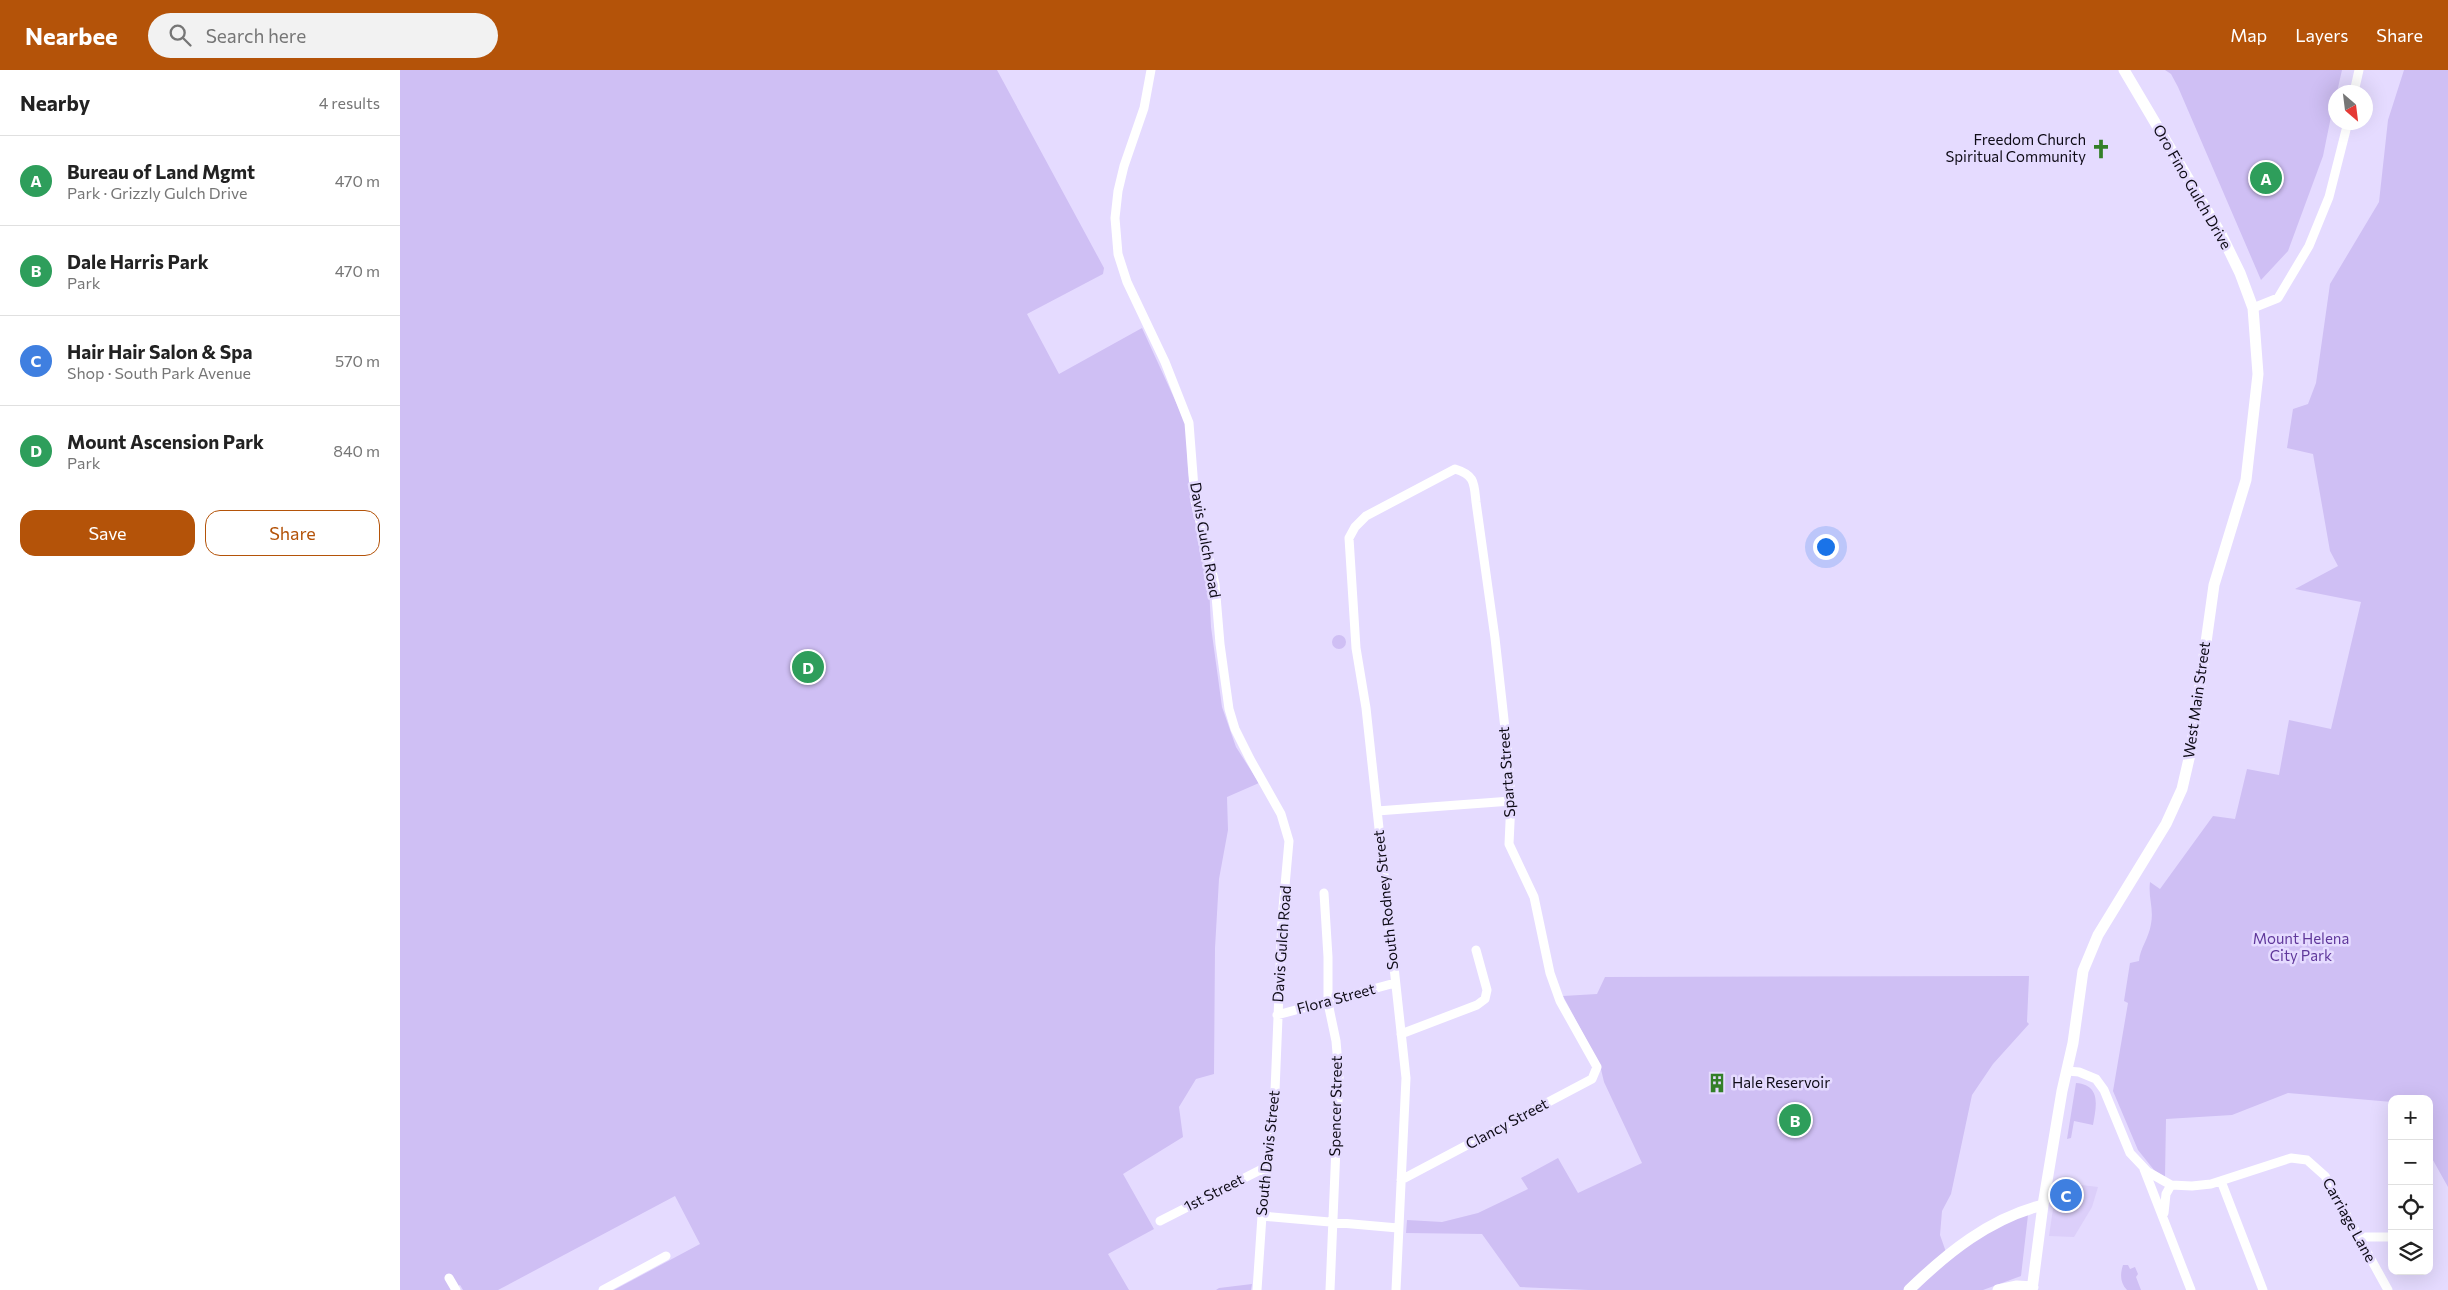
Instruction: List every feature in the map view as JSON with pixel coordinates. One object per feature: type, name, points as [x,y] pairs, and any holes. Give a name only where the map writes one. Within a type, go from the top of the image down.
[{"type":"street","name":"Davis Gulch Road","points":[[1151,70],[1144,108],[1124,166],[1118,191],[1115,236],[1127,282],[1165,362],[1189,422],[1195,500],[1216,584],[1220,644],[1229,709],[1240,739],[1278,806],[1288,833],[1289,850],[1283,900],[1277,1016]]},
{"type":"street","name":"Oro Fino Gulch Drive","points":[[2124,70],[2221,234],[2240,273],[2253,308]]},
{"type":"street","points":[[2356,85],[2359,70]]},
{"type":"street","points":[[2253,308],[2278,298],[2309,246],[2329,197],[2346,130]]},
{"type":"street","name":"West Main Street","points":[[2032,1288],[2043,1206],[2084,971],[2092,947],[2166,824],[2186,776],[2214,585],[2246,480],[2258,374],[2253,308]]},
{"type":"street","name":"Sparta Street","points":[[1366,516],[1454,469],[1467,473],[1473,482],[1494,629],[1511,802],[1509,844],[1534,897],[1550,972],[1560,1001],[1592,1058]]},
{"type":"street","name":"South Rodney Street","points":[[1366,516],[1355,527],[1350,538],[1351,590],[1406,1078],[1396,1290]]},
{"type":"street","points":[[1377,811],[1511,802]]},
{"type":"street","name":"Spencer Street","points":[[1324,893],[1328,957],[1328,1003],[1336,1041],[1338,1076],[1330,1290]]},
{"type":"street","points":[[1401,1034],[1476,1005],[1485,998],[1487,990],[1476,950]]},
{"type":"street","name":"Flora Street","points":[[1277,1016],[1395,983]]},
{"type":"street","name":"South Davis Street","points":[[1258,1290],[1262,1216],[1275,1091],[1277,1016]]},
{"type":"street","name":"Clancy Street","points":[[1402,1180],[1592,1080],[1597,1067],[1592,1058]]},
{"type":"street","points":[[2067,1070],[2079,1072],[2096,1079],[2104,1090],[2130,1153],[2143,1168],[2171,1185],[2164,1201],[2165,1221]]},
{"type":"street","name":"Carriage Lane","points":[[2171,1185],[2192,1186],[2221,1181],[2279,1160],[2290,1158],[2308,1160],[2325,1176],[2388,1290]]},
{"type":"street","name":"1st Street","points":[[1160,1221],[1268,1166]]},
{"type":"street","points":[[2143,1168],[2191,1290]]},
{"type":"street","points":[[2221,1181],[2263,1290]]},
{"type":"street","points":[[1909,1290],[1971,1238],[1998,1221],[2023,1210],[2043,1206]]},
{"type":"street","points":[[1262,1216],[1398,1228]]},
{"type":"street","points":[[2360,1238],[2388,1237]]},
{"type":"street","points":[[603,1290],[666,1256]]},
{"type":"street","points":[[449,1278],[456,1290]]},
{"type":"street","points":[[1998,1290],[2016,1286],[2032,1288]]},
{"type":"street","points":[[1248,1290],[1258,1290]]},
{"type":"shaded area","points":[[2057,1182],[2098,1187],[2092,1207],[2074,1237],[2049,1236]]},
{"type":"green space","points":[[400,70],[997,70],[1104,268],[1103,274],[1027,314],[1059,374],[1142,328],[1186,424],[1188,471],[1198,538],[1209,586],[1211,627],[1222,707],[1236,747],[1259,783],[1227,797],[1228,830],[1219,879],[1215,948],[1214,1074],[1196,1079],[1179,1107],[1183,1137],[1123,1174],[1154,1229],[1108,1254],[1129,1290],[614,1290],[700,1244],[675,1196],[498,1290],[463,1290],[460,1285],[450,1290],[400,1290]]},
{"type":"green space","points":[[2165,70],[2342,70],[2339,85],[2328,85],[2328,130],[2323,156],[2288,251],[2261,280],[2178,87],[2171,74]]},
{"type":"green space","name":"Mount Helena City Park","points":[[2404,70],[2448,70],[2448,1187],[2433,1160],[2433,1095],[2388,1095],[2388,1102],[2288,1093],[2232,1115],[2166,1119],[2165,1177],[2154,1170],[2138,1150],[2113,1091],[2128,1003],[2124,1001],[2130,963],[2139,961],[2150,929],[2152,913],[2150,882],[2160,889],[2213,816],[2235,819],[2247,769],[2279,775],[2289,720],[2331,729],[2361,602],[2295,589],[2338,566],[2330,551],[2313,454],[2287,448],[2293,409],[2308,404],[2316,383],[2330,284],[2379,202],[2388,120]]},
{"type":"green space","points":[[1339,635],[1344,637],[1346,642],[1344,647],[1339,649],[1334,647],[1332,642],[1334,637]]},
{"type":"green space","points":[[2029,976],[2027,1022],[2029,1024],[1993,1064],[1972,1095],[1951,1194],[1942,1211],[1940,1235],[1946,1252],[1904,1290],[1588,1290],[1520,1287],[1482,1234],[1406,1233],[1407,1220],[1442,1222],[1478,1213],[1528,1189],[1521,1178],[1558,1158],[1578,1193],[1642,1163],[1604,1082],[1600,1065],[1563,996],[1597,994],[1605,977]]},
{"type":"green space","points":[[2076,1083],[2090,1088],[2094,1092],[2096,1104],[2093,1125],[2074,1121],[2071,1138],[2067,1139]]},
{"type":"green space","points":[[2028,1215],[2021,1276],[1983,1290],[1914,1290],[1983,1234],[2013,1218]]},
{"type":"green space","points":[[2123,1265],[2128,1265],[2130,1269],[2135,1267],[2138,1274],[2136,1277],[2141,1290],[2127,1290],[2121,1278]]},
{"type":"green space","points":[[1252,1284],[1251,1290],[1216,1290],[1219,1288]]},
{"type":"place","name":"Freedom Church Spiritual Community","points":[[2101,149]]},
{"type":"place","name":"Bureau of Land Mgmt","points":[[2266,178]]},
{"type":"place","name":"Mount Ascension Park","points":[[808,667]]},
{"type":"place","name":"Hale Reservoir","points":[[1717,1083]]},
{"type":"place","name":"Dale Harris Park","points":[[1795,1120]]},
{"type":"place","name":"Hair Hair Salon & Spa","points":[[2066,1195]]}]
